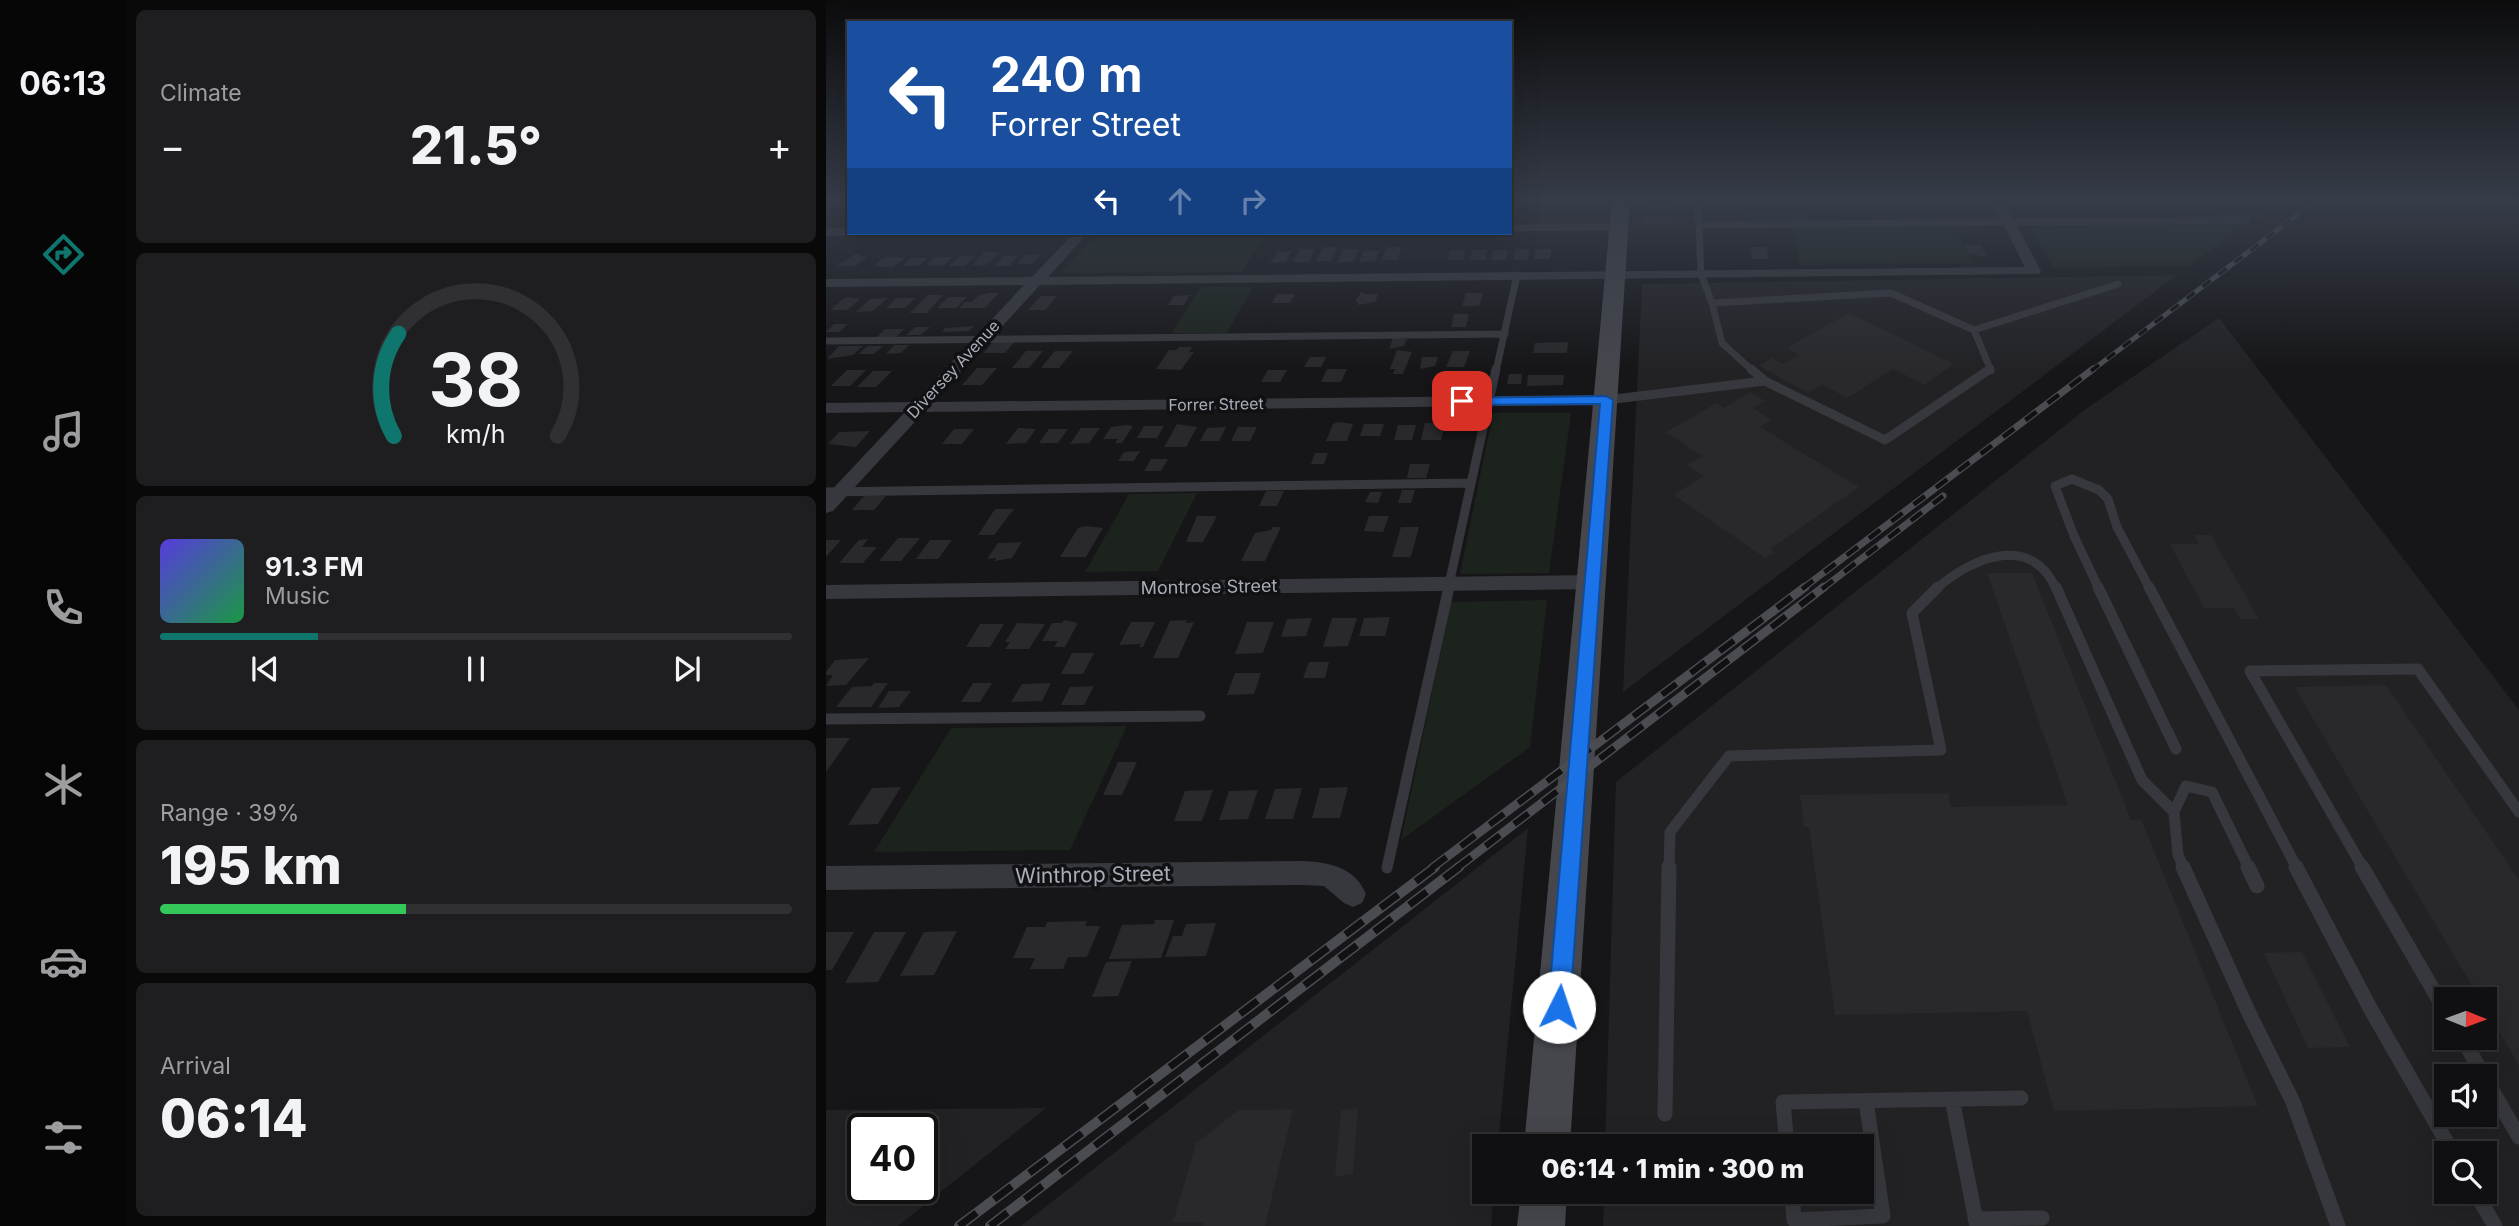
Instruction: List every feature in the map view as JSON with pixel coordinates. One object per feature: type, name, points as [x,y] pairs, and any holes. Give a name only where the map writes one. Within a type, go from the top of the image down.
[{"type":"street","name":"Diversey Avenue","points":[[826,507],[833,492],[918,407],[1058,257]]},
{"type":"street","points":[[1548,1134],[1617,257]]},
{"type":"street","points":[[826,282],[2034,271],[2027,257]]},
{"type":"street","name":"Forrer Street","points":[[826,408],[1606,400]]},
{"type":"street","name":"Montrose Street","points":[[826,592],[1592,582]]},
{"type":"street","name":"Winthrop Street","points":[[826,877],[1302,873],[1329,874],[1353,894]]},
{"type":"street","points":[[1541,1226],[1543,1204]]},
{"type":"lane","points":[[1700,257],[1701,274],[1722,343],[1765,381],[1885,440],[1990,371],[1974,330]]},
{"type":"lane","points":[[1387,869],[1517,275]]},
{"type":"lane","points":[[1712,303],[1891,293],[1974,330],[2118,284]]},
{"type":"lane","points":[[826,341],[1505,334]]},
{"type":"lane","points":[[1606,400],[1765,381]]},
{"type":"lane","points":[[2176,749],[2074,536],[2056,486],[2071,478],[2099,488],[2110,502],[2117,527],[2370,1008],[2446,1141]]},
{"type":"lane","points":[[833,492],[1471,483]]},
{"type":"lane","points":[[1665,1114],[1670,832],[1728,756],[1941,750],[1912,613],[1957,568],[1990,554],[2025,558],[2051,577],[2142,780],[2174,812]]},
{"type":"lane","points":[[2434,991],[2250,671],[2418,669],[2519,812]]},
{"type":"lane","points":[[826,719],[1200,716]]},
{"type":"lane","points":[[2257,886],[2212,792],[2186,786],[2174,812],[2178,855],[2248,1011],[2293,1102],[2338,1226]]},
{"type":"lane","points":[[1786,1134],[1783,1102],[2021,1098]]},
{"type":"lane","points":[[1952,1099],[1976,1223],[2042,1218]]},
{"type":"lane","points":[[2497,1100],[2519,1138]]},
{"type":"lane","points":[[1866,1101],[1871,1134]]},
{"type":"lane","points":[[1793,1204],[1794,1220],[1883,1216],[1874,1155]]},
{"type":"lane","points":[[2482,1204],[2495,1226]]},
{"type":"shaded area","points":[[1076,257],[1251,257],[1242,272],[1061,273]]},
{"type":"shaded area","points":[[1798,257],[1970,257],[1973,263],[1800,265]]},
{"type":"shaded area","points":[[2047,257],[2201,257],[2189,266],[2053,268]]},
{"type":"shaded area","points":[[2177,275],[1623,692],[1642,284]]},
{"type":"shaded area","points":[[1201,287],[1253,287],[1227,333],[1171,333]]},
{"type":"shaded area","points":[[2219,318],[2519,710],[2519,1226],[1603,1226],[1604,1204],[1874,1204],[1874,1134],[1605,1134],[1616,782],[2087,408]]},
{"type":"shaded area","points":[[1493,413],[1571,413],[1549,573],[1460,574]]},
{"type":"shaded area","points":[[1197,493],[1158,571],[1085,572],[1129,494]]},
{"type":"shaded area","points":[[1547,600],[1530,747],[1401,840],[1451,602]]},
{"type":"shaded area","points":[[1127,726],[1070,850],[874,852],[951,728]]},
{"type":"shaded area","points":[[1528,828],[1499,1134],[1472,1134],[1472,1204],[1493,1204],[1491,1226],[1021,1226]]},
{"type":"shaded area","points":[[1046,1108],[938,1194],[938,1113],[847,1113],[847,1204],[926,1204],[898,1226],[826,1226],[826,1110]]},
{"type":"building","points":[[850,257],[867,257],[856,266],[837,266]]},
{"type":"building","points":[[885,257],[905,258],[892,268],[873,266]]},
{"type":"building","points":[[934,257],[952,257],[944,265],[926,265]]},
{"type":"building","points":[[959,257],[974,257],[965,266],[949,266]]},
{"type":"building","points":[[980,257],[994,257],[986,265],[972,265]]},
{"type":"building","points":[[1003,257],[1017,257],[1009,266],[994,266]]},
{"type":"building","points":[[1024,257],[1038,257],[1032,264],[1017,264]]},
{"type":"building","points":[[1274,257],[1289,257],[1286,262],[1270,263]]},
{"type":"building","points":[[1296,257],[1311,257],[1309,262],[1293,262]]},
{"type":"building","points":[[1318,257],[1333,257],[1331,261],[1316,261]]},
{"type":"building","points":[[1339,257],[1356,257],[1354,261],[1337,263]]},
{"type":"building","points":[[1361,257],[1377,257],[1375,261],[1359,262]]},
{"type":"building","points":[[1383,257],[1398,257],[1397,260],[1382,260]]},
{"type":"building","points":[[1448,257],[1464,257],[1463,260],[1447,260]]},
{"type":"building","points":[[1471,257],[1486,257],[1485,260],[1470,260]]},
{"type":"building","points":[[1492,257],[1507,257],[1506,260],[1491,260]]},
{"type":"building","points":[[1514,257],[1528,257],[1528,259],[1513,261]]},
{"type":"building","points":[[911,258],[928,258],[918,266],[902,266]]},
{"type":"building","points":[[1361,292],[1378,294],[1375,302],[1357,305],[1359,302],[1355,302]]},
{"type":"building","points":[[999,293],[985,308],[959,308],[965,302],[972,302],[978,296]]},
{"type":"building","points":[[1466,293],[1483,293],[1479,306],[1462,306]]},
{"type":"building","points":[[1277,294],[1295,294],[1290,303],[1272,303]]},
{"type":"building","points":[[928,295],[943,295],[927,313],[910,313]]},
{"type":"building","points":[[1190,295],[1184,305],[1168,305],[1174,296]]},
{"type":"building","points":[[1041,296],[1057,296],[1045,310],[1028,310]]},
{"type":"building","points":[[846,297],[860,299],[847,310],[830,310]]},
{"type":"building","points":[[948,297],[967,297],[956,308],[937,308]]},
{"type":"building","points":[[888,298],[873,311],[856,312],[870,299]]},
{"type":"building","points":[[896,298],[915,298],[905,308],[886,308]]},
{"type":"building","points":[[1849,313],[1954,364],[1924,385],[1893,369],[1847,398],[1822,384],[1808,393],[1759,366],[1772,358],[1783,364],[1799,355],[1787,348]]},
{"type":"building","points":[[1454,314],[1469,314],[1466,327],[1451,327]]},
{"type":"building","points":[[834,324],[848,324],[839,332],[826,332]]},
{"type":"building","points":[[974,326],[969,331],[942,332],[945,328]]},
{"type":"building","points":[[915,327],[930,327],[921,335],[906,335]]},
{"type":"building","points":[[885,329],[904,329],[896,337],[877,337]]},
{"type":"building","points":[[1393,338],[1407,339],[1404,346],[1389,349]]},
{"type":"building","points":[[993,342],[1014,342],[1005,353],[984,353]]},
{"type":"building","points":[[1568,342],[1567,353],[1533,353],[1535,343]]},
{"type":"building","points":[[894,345],[909,345],[901,353],[886,354]]},
{"type":"building","points":[[839,346],[863,346],[853,355],[827,359]]},
{"type":"building","points":[[867,346],[883,346],[874,354],[859,354]]},
{"type":"building","points":[[1179,347],[1192,347],[1189,352],[1194,352],[1181,370],[1156,369],[1169,350],[1177,350]]},
{"type":"building","points":[[1397,350],[1412,352],[1403,374],[1393,374],[1395,369],[1390,369]]},
{"type":"building","points":[[1026,351],[1043,351],[1029,368],[1012,368]]},
{"type":"building","points":[[1055,351],[1073,351],[1059,368],[1041,368]]},
{"type":"building","points":[[1453,351],[1470,351],[1464,367],[1446,367]]},
{"type":"building","points":[[1310,357],[1326,357],[1321,367],[1304,367]]},
{"type":"building","points":[[1422,357],[1438,357],[1435,366],[1420,369]]},
{"type":"building","points":[[977,368],[997,368],[982,385],[962,385]]},
{"type":"building","points":[[1327,369],[1347,369],[1341,382],[1321,382]]},
{"type":"building","points":[[847,370],[866,370],[850,386],[831,386]]},
{"type":"building","points":[[1268,370],[1287,370],[1280,382],[1261,382]]},
{"type":"building","points":[[873,371],[892,371],[876,387],[857,387]]},
{"type":"building","points":[[1509,374],[1522,374],[1521,384],[1507,384]]},
{"type":"building","points":[[1528,375],[1564,375],[1563,385],[1527,386]]},
{"type":"building","points":[[1750,392],[1765,401],[1753,408],[1772,420],[1760,427],[1859,487],[1770,549],[1774,552],[1765,558],[1674,495],[1704,476],[1687,465],[1702,456],[1666,432],[1717,403],[1724,408]]},
{"type":"building","points":[[1425,423],[1445,423],[1441,440],[1421,440]]},
{"type":"building","points":[[1177,424],[1197,427],[1186,447],[1164,447]]},
{"type":"building","points":[[1333,424],[1353,424],[1347,441],[1326,441]]},
{"type":"building","points":[[1364,424],[1384,424],[1380,436],[1360,436]]},
{"type":"building","points":[[1398,425],[1416,425],[1412,440],[1394,440]]},
{"type":"building","points":[[1133,426],[1122,443],[1115,443],[1118,439],[1103,439],[1111,427]]},
{"type":"building","points":[[1144,426],[1164,426],[1157,438],[1137,438]]},
{"type":"building","points":[[1226,427],[1219,441],[1200,441],[1207,428]]},
{"type":"building","points":[[1238,427],[1257,427],[1250,441],[1231,441]]},
{"type":"building","points":[[1018,428],[1036,429],[1026,443],[1006,444]]},
{"type":"building","points":[[1081,428],[1100,428],[1089,443],[1070,444]]},
{"type":"building","points":[[954,429],[974,429],[962,444],[942,444]]},
{"type":"building","points":[[1049,429],[1068,429],[1058,443],[1039,443]]},
{"type":"building","points":[[870,431],[856,447],[828,444],[839,432]]},
{"type":"building","points":[[1140,451],[1134,461],[1118,461],[1124,452]]},
{"type":"building","points":[[1315,453],[1328,453],[1324,464],[1311,464]]},
{"type":"building","points":[[1151,459],[1168,459],[1161,471],[1144,471]]},
{"type":"building","points":[[1410,464],[1430,464],[1426,478],[1407,478]]},
{"type":"building","points":[[1402,490],[1415,490],[1411,503],[1398,503]]},
{"type":"building","points":[[1266,491],[1284,491],[1277,506],[1259,506]]},
{"type":"building","points":[[1370,492],[1382,492],[1378,503],[1365,502]]},
{"type":"building","points":[[864,496],[886,496],[874,510],[852,510]]},
{"type":"building","points":[[995,509],[1014,509],[994,535],[978,535]]},
{"type":"building","points":[[1197,516],[1217,516],[1203,542],[1186,542]]},
{"type":"building","points":[[1369,516],[1389,516],[1383,532],[1364,531]]},
{"type":"building","points":[[1273,527],[1281,527],[1265,561],[1241,561],[1255,533],[1271,530]]},
{"type":"building","points":[[1401,527],[1419,527],[1412,553],[1410,557],[1392,557]]},
{"type":"building","points":[[1078,528],[1103,528],[1086,557],[1060,557]]},
{"type":"building","points":[[2194,535],[2211,535],[2259,619],[2240,619],[2234,608],[2204,608],[2170,544],[2199,544]]},
{"type":"building","points":[[898,538],[920,538],[901,561],[879,561]]},
{"type":"building","points":[[868,539],[862,547],[877,547],[863,563],[839,563],[859,540]]},
{"type":"building","points":[[826,540],[841,540],[826,557]]},
{"type":"building","points":[[930,540],[952,540],[938,559],[916,559]]},
{"type":"building","points":[[1022,542],[1012,558],[995,561],[996,558],[987,559],[998,543]]},
{"type":"building","points":[[1987,573],[2032,573],[2131,820],[2141,819],[2258,1106],[2054,1111],[2027,1011],[1835,1015],[1809,827],[1804,827],[1800,795],[1948,793],[1951,807],[2068,805]]},
{"type":"building","points":[[1390,617],[1385,636],[1359,636],[1364,618]]},
{"type":"building","points":[[1312,618],[1306,636],[1281,637],[1287,619]]},
{"type":"building","points":[[1332,618],[1357,618],[1348,646],[1323,647]]},
{"type":"building","points":[[1064,620],[1078,623],[1065,647],[1054,647],[1058,641],[1042,641],[1052,623],[1062,623]]},
{"type":"building","points":[[1187,620],[1186,623],[1194,622],[1178,658],[1153,658],[1170,621]]},
{"type":"building","points":[[1131,622],[1155,622],[1143,647],[1139,647],[1141,644],[1119,645]]},
{"type":"building","points":[[1247,622],[1274,622],[1263,653],[1235,654]]},
{"type":"building","points":[[1017,623],[1045,624],[1029,649],[1005,649],[1010,642],[1005,642]]},
{"type":"building","points":[[980,624],[1004,624],[990,647],[966,647]]},
{"type":"building","points":[[1072,653],[1094,653],[1083,674],[1061,674]]},
{"type":"building","points":[[869,658],[846,685],[826,686],[833,675],[826,675],[826,672],[835,660]]},
{"type":"building","points":[[1309,662],[1329,662],[1325,678],[1303,678]]},
{"type":"building","points":[[1235,673],[1261,673],[1254,694],[1227,695]]},
{"type":"building","points":[[874,683],[888,683],[871,707],[836,707],[852,687],[872,686]]},
{"type":"building","points":[[973,683],[992,683],[980,702],[961,702]]},
{"type":"building","points":[[1051,683],[1042,701],[1011,702],[1022,684]]},
{"type":"building","points":[[2386,685],[2519,880],[2519,1065],[2497,1028],[2497,987],[2473,987],[2294,687]]},
{"type":"building","points":[[1094,686],[1084,705],[1061,705],[1070,687]]},
{"type":"building","points":[[889,691],[911,691],[899,707],[878,708]]},
{"type":"building","points":[[826,738],[850,738],[826,772]]},
{"type":"building","points":[[1118,762],[1137,762],[1122,795],[1103,795]]},
{"type":"building","points":[[901,787],[878,824],[848,825],[872,788]]},
{"type":"building","points":[[1348,787],[1340,818],[1312,818],[1320,788]]},
{"type":"building","points":[[1302,788],[1293,819],[1265,819],[1275,789]]},
{"type":"building","points":[[1213,790],[1202,821],[1174,821],[1185,791]]},
{"type":"building","points":[[1258,790],[1248,819],[1219,820],[1229,791]]},
{"type":"building","points":[[1155,920],[1174,920],[1161,958],[1109,959],[1122,925],[1154,924]]},
{"type":"building","points":[[1087,921],[1085,926],[1100,926],[1087,957],[1068,957],[1063,969],[1030,969],[1035,958],[1013,958],[1027,927],[1045,927],[1047,922]]},
{"type":"building","points":[[1216,923],[1206,956],[1165,957],[1173,936],[1182,936],[1186,924]]},
{"type":"building","points":[[957,931],[934,975],[900,976],[924,932]]},
{"type":"building","points":[[826,932],[854,932],[832,970],[826,970]]},
{"type":"building","points":[[874,932],[906,932],[878,982],[845,983]]},
{"type":"building","points":[[2302,952],[2350,1047],[2308,1048],[2264,953]]},
{"type":"building","points":[[1132,961],[1118,996],[1092,997],[1106,962]]},
{"type":"building","points":[[1358,1108],[1353,1174],[1335,1177],[1341,1111]]},
{"type":"building","points":[[1293,1109],[1265,1226],[1203,1226],[1204,1222],[1173,1222],[1196,1143],[1239,1110]]},
{"type":"railway","points":[[2091,371],[2241,257]]},
{"type":"railway","points":[[1802,589],[2093,369]]},
{"type":"railway","points":[[1822,589],[1943,496]]},
{"type":"railway","points":[[1432,868],[1805,587]]},
{"type":"railway","points":[[1457,868],[1824,587]]},
{"type":"railway","points":[[959,1226],[1435,867]]},
{"type":"railway","points":[[990,1226],[1459,867]]},
{"type":"route","points":[[1462,401],[1606,400],[1559,1007]]}]
